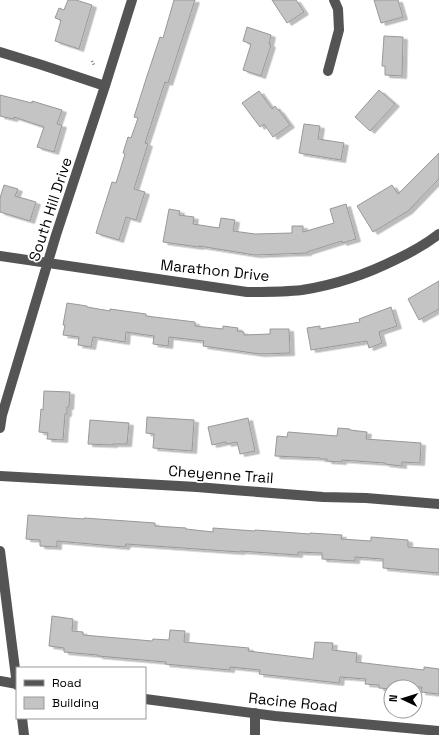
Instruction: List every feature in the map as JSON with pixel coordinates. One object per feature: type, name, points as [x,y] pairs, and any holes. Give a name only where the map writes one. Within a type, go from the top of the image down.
[{"type":"street","name":"South Hill Drive","points":[[0,428],[4,407],[48,263],[132,0]]},
{"type":"street","points":[[328,71],[339,30],[338,9],[334,0]]},
{"type":"street","points":[[0,52],[105,86]]},
{"type":"street","name":"Marathon Drive","points":[[0,256],[247,292],[272,292],[302,290],[346,280],[376,269],[411,252],[439,234]]},
{"type":"street","name":"Cheyenne Trail","points":[[0,476],[197,487],[248,492],[322,497],[366,498],[439,504]]},
{"type":"street","points":[[0,551],[16,676]]},
{"type":"street","points":[[0,681],[16,684]]},
{"type":"street","name":"Racine Road","points":[[146,699],[275,716],[439,731]]},
{"type":"street","points":[[255,713],[255,735]]},
{"type":"street","points":[[22,719],[24,735]]},
{"type":"building","points":[[68,0],[76,0],[92,5],[79,49],[55,41],[61,20],[55,18],[59,8],[64,10]]},
{"type":"building","points":[[174,0],[195,0],[168,83],[165,82],[145,143],[148,144],[134,189],[145,192],[136,220],[126,217],[119,240],[96,233],[112,182],[116,183],[125,154],[123,153],[128,137],[131,138],[138,118],[134,117],[160,37],[163,38]]},
{"type":"building","points":[[272,0],[296,0],[304,12],[287,23]]},
{"type":"building","points":[[374,0],[398,0],[403,17],[381,23]]},
{"type":"building","points":[[247,27],[271,35],[269,44],[271,45],[261,76],[243,70],[251,44],[243,41]]},
{"type":"building","points":[[384,36],[403,37],[402,76],[385,75],[385,66],[382,66]]},
{"type":"building","points":[[379,90],[395,104],[370,131],[355,117]]},
{"type":"building","points":[[259,91],[272,109],[275,106],[290,125],[273,137],[264,124],[260,127],[242,103]]},
{"type":"building","points":[[0,95],[32,103],[32,101],[62,110],[57,124],[62,125],[54,152],[37,147],[44,127],[14,117],[13,119],[0,116]]},
{"type":"building","points":[[304,124],[320,126],[318,139],[344,143],[341,160],[299,153]]},
{"type":"building","points":[[439,153],[439,179],[408,211],[373,232],[357,206],[392,185],[398,194]]},
{"type":"building","points":[[4,185],[18,189],[15,196],[36,202],[30,221],[0,212],[0,198]]},
{"type":"building","points":[[346,204],[356,239],[342,243],[342,241],[307,253],[255,255],[163,242],[169,209],[180,211],[179,215],[194,217],[193,224],[219,228],[221,218],[235,220],[233,231],[255,234],[292,233],[292,226],[303,226],[303,232],[334,223],[330,209]]},
{"type":"building","points":[[439,281],[439,309],[419,320],[408,299]]},
{"type":"building","points":[[67,303],[110,311],[110,309],[146,314],[146,316],[195,322],[195,326],[223,329],[223,326],[238,328],[237,331],[244,332],[244,335],[270,334],[270,329],[289,329],[290,353],[260,354],[203,346],[204,341],[169,337],[168,346],[153,344],[154,336],[126,332],[125,342],[93,337],[91,347],[78,345],[79,337],[63,335],[65,325],[63,325]]},
{"type":"building","points":[[391,307],[397,326],[379,332],[382,343],[369,348],[367,341],[311,350],[307,328],[320,326],[320,329],[360,322],[359,319]]},
{"type":"building","points":[[44,391],[70,392],[69,407],[67,407],[67,414],[65,414],[63,440],[47,439],[48,433],[39,432],[41,409],[43,410]]},
{"type":"building","points":[[147,417],[194,420],[192,451],[153,448],[154,434],[146,433]]},
{"type":"building","points":[[248,418],[255,451],[240,454],[237,442],[227,444],[226,442],[212,445],[208,427]]},
{"type":"building","points":[[90,420],[129,423],[127,444],[88,444]]},
{"type":"building","points":[[338,428],[367,432],[366,439],[421,443],[420,463],[402,462],[402,466],[385,463],[342,460],[342,462],[327,461],[327,459],[320,458],[275,456],[277,436],[287,437],[288,432],[337,436]]},
{"type":"building","points":[[28,515],[155,523],[155,526],[186,528],[213,532],[213,528],[342,535],[341,539],[371,541],[371,537],[408,540],[408,547],[439,549],[439,573],[383,568],[383,559],[355,557],[355,561],[322,559],[322,553],[298,552],[298,555],[126,544],[125,547],[57,541],[57,547],[40,546],[40,540],[26,539]]},
{"type":"building","points":[[52,616],[73,619],[72,631],[83,632],[83,635],[152,641],[153,639],[169,640],[170,630],[185,631],[184,642],[249,648],[248,651],[313,659],[315,642],[333,643],[332,650],[357,653],[356,662],[424,670],[424,667],[439,669],[439,694],[423,692],[423,679],[383,679],[383,688],[379,688],[379,685],[365,684],[366,679],[340,677],[339,683],[259,674],[260,670],[230,667],[230,670],[64,652],[64,648],[49,646]]}]
